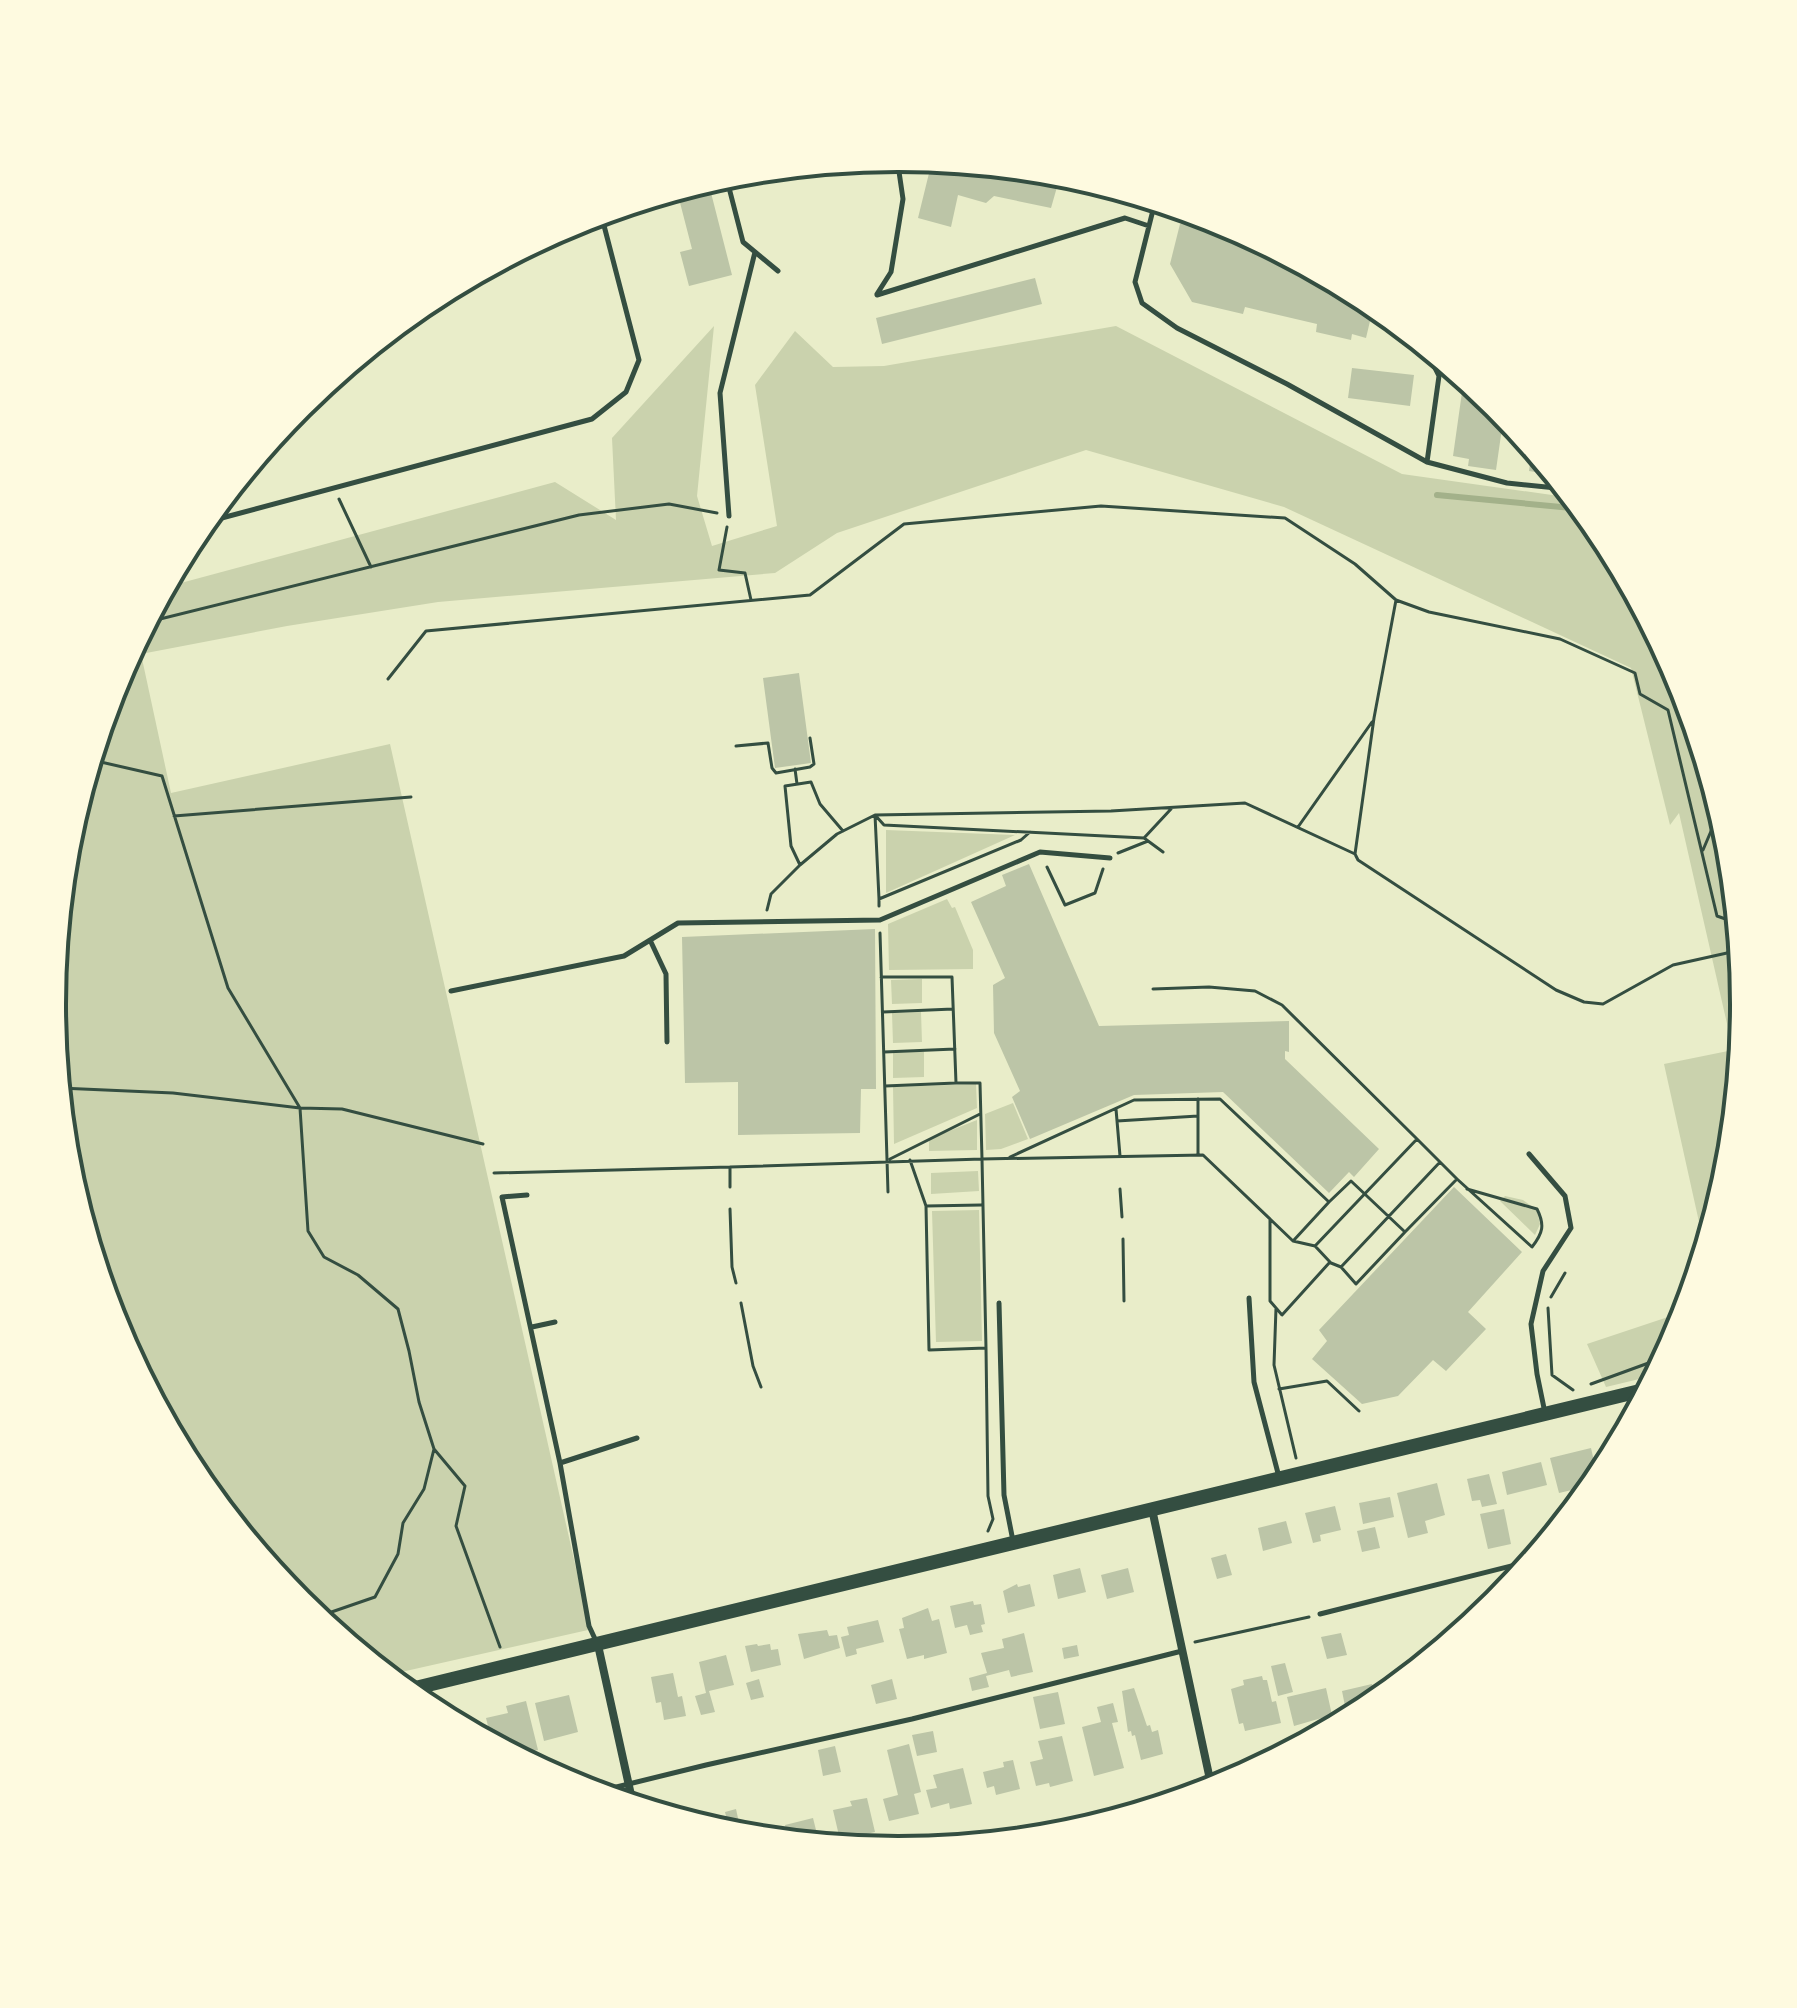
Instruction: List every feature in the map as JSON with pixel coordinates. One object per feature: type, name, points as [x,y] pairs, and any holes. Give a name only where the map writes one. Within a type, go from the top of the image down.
[{"type":"street","points":[[423,1686],[1634,1392]]},
{"type":"street","points":[[1152,1509],[1209,1776]]},
{"type":"street","points":[[598,1645],[630,1792]]},
{"type":"lane","points":[[899,172],[903,199],[891,272],[877,295],[1125,218],[1149,226]]},
{"type":"lane","points":[[729,189],[743,242],[778,271]]},
{"type":"lane","points":[[1153,212],[1135,282],[1142,303],[1177,328],[1287,384],[1427,462],[1507,483],[1551,487]]},
{"type":"lane","points":[[223,518],[592,419],[626,392],[639,360],[604,226]]},
{"type":"lane","points":[[729,516],[720,393],[755,252]]},
{"type":"lane","points":[[1427,462],[1439,376],[1435,368]]},
{"type":"lane","points":[[451,991],[624,956],[678,923],[880,920],[1040,852],[1110,858]]},
{"type":"lane","points":[[650,940],[666,974],[667,1042]]},
{"type":"lane","points":[[1529,1154],[1565,1196],[1571,1228],[1543,1271],[1531,1324],[1545,1414]]},
{"type":"lane","points":[[527,1195],[502,1197],[560,1463],[589,1626],[598,1645]]},
{"type":"lane","points":[[1249,1298],[1254,1382],[1279,1478]]},
{"type":"lane","points":[[999,1303],[1004,1495],[1014,1543]]},
{"type":"lane","points":[[532,1327],[555,1322]]},
{"type":"lane","points":[[560,1463],[637,1438]]},
{"type":"lane","points":[[1320,1614],[1512,1566]]},
{"type":"lane","points":[[617,1787],[912,1719],[1182,1648]]},
{"type":"path","points":[[334,488],[371,567]]},
{"type":"path","points":[[161,619],[579,515],[669,504],[729,516],[719,570],[745,573],[751,601]]},
{"type":"path","points":[[388,679],[426,631],[810,595],[904,524],[1101,506],[1285,518],[1355,564],[1396,600],[1429,612],[1560,639],[1635,673],[1640,694],[1668,710],[1717,916],[1726,919]]},
{"type":"path","points":[[1396,600],[1374,718],[1355,854],[1358,860],[1556,990],[1584,1002],[1603,1004],[1673,965],[1729,951]]},
{"type":"path","points":[[1298,828],[1374,718]]},
{"type":"path","points":[[736,746],[768,743],[772,768],[776,773],[814,764],[810,738]]},
{"type":"path","points":[[102,762],[162,776],[228,988],[300,1108],[308,1231],[324,1257],[358,1275],[398,1309],[419,1402],[434,1449],[465,1486],[456,1526],[500,1647]]},
{"type":"path","points":[[795,769],[797,784]]},
{"type":"path","points":[[800,865],[791,846],[785,786],[811,782],[820,804],[843,831]]},
{"type":"path","points":[[174,816],[411,797]]},
{"type":"path","points":[[763,921],[771,894],[800,865],[843,831],[875,815],[1111,811],[1245,803],[1355,854]]},
{"type":"path","points":[[1144,838],[1173,807]]},
{"type":"path","points":[[875,815],[884,825],[1144,838],[1163,852]]},
{"type":"path","points":[[875,815],[888,1192]]},
{"type":"path","points":[[1702,853],[1712,829]]},
{"type":"path","points":[[879,899],[1021,840],[1030,832]]},
{"type":"path","points":[[1047,867],[1065,905],[1095,893],[1099,874],[1110,858],[1148,841]]},
{"type":"path","points":[[881,977],[952,977],[956,1083]]},
{"type":"path","points":[[1153,989],[1209,987],[1255,991],[1282,1005],[1467,1189],[1532,1247],[1542,1233],[1542,1220],[1537,1209],[1467,1189]]},
{"type":"path","points":[[883,1012],[953,1009]]},
{"type":"path","points":[[884,1052],[955,1049]]},
{"type":"path","points":[[885,1086],[980,1083],[988,1496],[993,1519],[989,1532]]},
{"type":"path","points":[[71,1088],[173,1093],[300,1108],[342,1109],[483,1144]]},
{"type":"path","points":[[1198,1099],[1198,1155]]},
{"type":"path","points":[[1007,1159],[1134,1100],[1220,1099],[1329,1202]]},
{"type":"path","points":[[1116,1109],[1120,1156]]},
{"type":"path","points":[[887,1161],[981,1114]]},
{"type":"path","points":[[1117,1121],[1198,1116]]},
{"type":"path","points":[[1315,1246],[1417,1139]]},
{"type":"path","points":[[494,1173],[910,1160],[1203,1155],[1293,1241],[1315,1246],[1356,1284],[1457,1179]]},
{"type":"path","points":[[910,1160],[926,1206],[929,1350],[986,1348]]},
{"type":"path","points":[[1341,1267],[1440,1162]]},
{"type":"path","points":[[730,1167],[730,1187]]},
{"type":"path","points":[[1293,1241],[1351,1181],[1405,1232]]},
{"type":"path","points":[[1120,1189],[1122,1217]]},
{"type":"path","points":[[926,1206],[981,1205]]},
{"type":"path","points":[[730,1209],[732,1267],[736,1283]]},
{"type":"path","points":[[1270,1220],[1270,1301],[1282,1315],[1330,1262]]},
{"type":"path","points":[[1123,1239],[1124,1301]]},
{"type":"path","points":[[1565,1273],[1550,1297],[1548,1308],[1552,1375],[1574,1391]]},
{"type":"path","points":[[741,1303],[753,1366],[761,1387]]},
{"type":"path","points":[[1276,1308],[1274,1365],[1296,1458]]},
{"type":"path","points":[[1587,1386],[1649,1363]]},
{"type":"path","points":[[1279,1389],[1327,1381],[1359,1411]]},
{"type":"path","points":[[331,1612],[375,1597],[398,1554],[403,1523],[424,1489],[434,1449]]},
{"type":"path","points":[[1182,1648],[1320,1614]]},
{"type":"green space","points":[[714,326],[697,496],[712,546],[777,526],[755,385],[795,331],[833,367],[884,366],[1116,326],[1402,474],[1558,496],[1591,541],[1645,636],[1687,736],[1703,789],[1724,895],[1729,950],[1730,1036],[1679,813],[1670,825],[1631,668],[1284,507],[1086,450],[837,533],[775,573],[438,602],[144,653],[181,583],[555,482],[616,520],[612,438]]},
{"type":"green space","points":[[142,658],[171,793],[390,744],[588,1630],[403,1672],[310,1593],[238,1511],[206,1467],[178,1420],[129,1323],[94,1219],[82,1166],[73,1113],[66,1004],[73,895],[82,842],[110,736]]},
{"type":"green space","points":[[886,830],[1015,835],[886,893]]},
{"type":"green space","points":[[947,899],[952,908],[955,907],[973,950],[973,969],[889,970],[888,924]]},
{"type":"green space","points":[[922,979],[922,1003],[892,1004],[891,980]]},
{"type":"green space","points":[[921,1012],[922,1042],[893,1043],[892,1013]]},
{"type":"green space","points":[[1729,1051],[1724,1113],[1700,1228],[1664,1064]]},
{"type":"green space","points":[[893,1052],[924,1052],[924,1077],[893,1078]]},
{"type":"green space","points":[[976,1084],[977,1108],[894,1144],[893,1087]]},
{"type":"green space","points":[[1013,1103],[1028,1139],[1001,1149],[986,1150],[985,1114]]},
{"type":"green space","points":[[977,1120],[977,1150],[929,1151],[929,1139]]},
{"type":"green space","points":[[978,1171],[979,1191],[931,1194],[931,1173]]},
{"type":"green space","points":[[1505,1196],[1523,1200],[1537,1210],[1540,1224],[1535,1235],[1500,1201]]},
{"type":"green space","points":[[979,1210],[982,1341],[936,1342],[932,1211]]},
{"type":"green space","points":[[1671,1316],[1641,1378],[1606,1387],[1587,1344]]},
{"type":"building","points":[[929,173],[1057,186],[1051,208],[994,196],[986,203],[958,195],[951,227],[918,218]]},
{"type":"building","points":[[711,193],[732,275],[689,286],[680,252],[692,249],[680,201]]},
{"type":"building","points":[[1183,222],[1217,235],[1315,283],[1370,319],[1366,338],[1352,334],[1351,340],[1316,332],[1317,324],[1245,307],[1243,314],[1192,302],[1170,264]]},
{"type":"building","points":[[1035,278],[1042,304],[882,344],[876,318]]},
{"type":"building","points":[[1352,368],[1414,375],[1410,406],[1348,398]]},
{"type":"building","points":[[1462,392],[1502,431],[1496,470],[1468,466],[1469,459],[1453,456]]},
{"type":"building","points":[[1530,462],[1539,473],[1529,471]]},
{"type":"building","points":[[799,673],[811,763],[775,768],[763,678]]},
{"type":"building","points":[[1029,864],[1099,1026],[1289,1021],[1289,1052],[1285,1051],[1285,1059],[1379,1149],[1354,1177],[1349,1172],[1329,1193],[1223,1092],[1134,1095],[1030,1139],[1012,1097],[1020,1091],[994,1033],[993,985],[1005,978],[971,902],[1006,886],[1002,875]]},
{"type":"building","points":[[875,929],[876,1089],[861,1089],[860,1133],[738,1135],[738,1082],[685,1083],[682,937]]},
{"type":"building","points":[[1454,1187],[1522,1252],[1468,1312],[1486,1329],[1446,1371],[1433,1360],[1398,1396],[1362,1404],[1312,1359],[1327,1341],[1319,1330]]},
{"type":"building","points":[[1591,1448],[1594,1462],[1575,1489],[1559,1493],[1550,1458]]},
{"type":"building","points":[[1541,1462],[1547,1485],[1507,1495],[1502,1472]]},
{"type":"building","points":[[1489,1474],[1497,1504],[1482,1507],[1480,1500],[1472,1501],[1467,1479]]},
{"type":"building","points":[[1437,1483],[1445,1515],[1425,1521],[1428,1533],[1408,1538],[1397,1493]]},
{"type":"building","points":[[1390,1497],[1394,1517],[1363,1524],[1359,1503]]},
{"type":"building","points":[[1335,1506],[1341,1530],[1320,1535],[1321,1541],[1313,1543],[1305,1513]]},
{"type":"building","points":[[1504,1509],[1511,1544],[1488,1549],[1480,1514]]},
{"type":"building","points":[[1286,1521],[1292,1543],[1263,1551],[1258,1528]]},
{"type":"building","points":[[1375,1527],[1380,1548],[1362,1552],[1357,1531]]},
{"type":"building","points":[[1226,1554],[1232,1575],[1217,1579],[1211,1558]]},
{"type":"building","points":[[1080,1568],[1086,1592],[1058,1599],[1053,1575]]},
{"type":"building","points":[[1128,1568],[1134,1592],[1107,1599],[1101,1575]]},
{"type":"building","points":[[1017,1584],[1018,1587],[1030,1584],[1035,1606],[1008,1613],[1003,1591]]},
{"type":"building","points":[[973,1601],[974,1605],[981,1604],[985,1624],[981,1625],[983,1632],[970,1635],[967,1625],[955,1628],[950,1606]]},
{"type":"building","points":[[928,1608],[932,1621],[939,1619],[947,1653],[924,1659],[924,1655],[907,1659],[899,1629],[904,1628],[902,1618]]},
{"type":"building","points":[[878,1620],[884,1642],[856,1649],[857,1654],[846,1657],[841,1637],[849,1635],[847,1627]]},
{"type":"building","points":[[827,1630],[829,1636],[837,1635],[840,1648],[804,1659],[798,1634]]},
{"type":"building","points":[[1024,1633],[1033,1672],[1011,1677],[1009,1670],[986,1676],[989,1687],[972,1691],[969,1678],[987,1673],[981,1653],[1004,1648],[1002,1639]]},
{"type":"building","points":[[1341,1633],[1347,1655],[1327,1659],[1321,1637]]},
{"type":"building","points":[[770,1644],[771,1650],[778,1649],[781,1665],[751,1672],[745,1646]]},
{"type":"building","points":[[1077,1645],[1079,1656],[1064,1659],[1062,1648]]},
{"type":"building","points":[[726,1655],[734,1685],[709,1691],[715,1712],[701,1715],[695,1696],[706,1693],[699,1662]]},
{"type":"building","points":[[1285,1663],[1293,1692],[1278,1696],[1271,1666]]},
{"type":"building","points":[[673,1673],[686,1716],[664,1720],[661,1702],[656,1703],[651,1677]]},
{"type":"building","points":[[1262,1676],[1263,1680],[1267,1680],[1272,1702],[1276,1701],[1281,1723],[1245,1731],[1243,1723],[1239,1724],[1231,1689],[1244,1685],[1243,1680]]},
{"type":"building","points":[[759,1679],[764,1697],[751,1700],[746,1683]]},
{"type":"building","points":[[892,1679],[897,1699],[876,1704],[871,1685]]},
{"type":"building","points":[[1372,1684],[1373,1687],[1345,1706],[1342,1691]]},
{"type":"building","points":[[1134,1688],[1147,1726],[1150,1725],[1152,1732],[1158,1730],[1163,1754],[1141,1760],[1135,1735],[1128,1732],[1122,1691]]},
{"type":"building","points":[[1326,1688],[1332,1714],[1294,1726],[1287,1697]]},
{"type":"building","points":[[1058,1692],[1065,1724],[1040,1729],[1033,1697]]},
{"type":"building","points":[[569,1695],[578,1732],[544,1741],[535,1703]]},
{"type":"building","points":[[526,1701],[538,1750],[531,1751],[489,1729],[486,1718],[508,1713],[506,1706]]},
{"type":"building","points":[[1113,1703],[1118,1722],[1112,1723],[1124,1768],[1094,1776],[1082,1727],[1101,1722],[1097,1707]]},
{"type":"building","points":[[933,1731],[937,1752],[917,1756],[912,1735]]},
{"type":"building","points":[[1062,1736],[1073,1781],[1050,1787],[1049,1783],[1036,1786],[1030,1762],[1043,1759],[1038,1741]]},
{"type":"building","points":[[909,1744],[921,1792],[914,1794],[919,1814],[889,1821],[883,1799],[898,1795],[887,1750]]},
{"type":"building","points":[[835,1746],[841,1772],[823,1776],[818,1750]]},
{"type":"building","points":[[1013,1760],[1020,1789],[996,1795],[994,1786],[987,1788],[983,1772],[1004,1767],[1003,1762]]},
{"type":"building","points":[[963,1768],[972,1804],[950,1809],[949,1803],[931,1808],[926,1790],[937,1788],[933,1775]]},
{"type":"building","points":[[867,1798],[875,1832],[839,1834],[833,1810],[852,1806],[850,1801]]},
{"type":"building","points":[[736,1809],[739,1821],[727,1819],[725,1812]]},
{"type":"building","points":[[813,1818],[816,1832],[786,1828],[785,1825]]},
{"type":"waterway","points":[[1437,495],[1567,508]]}]
